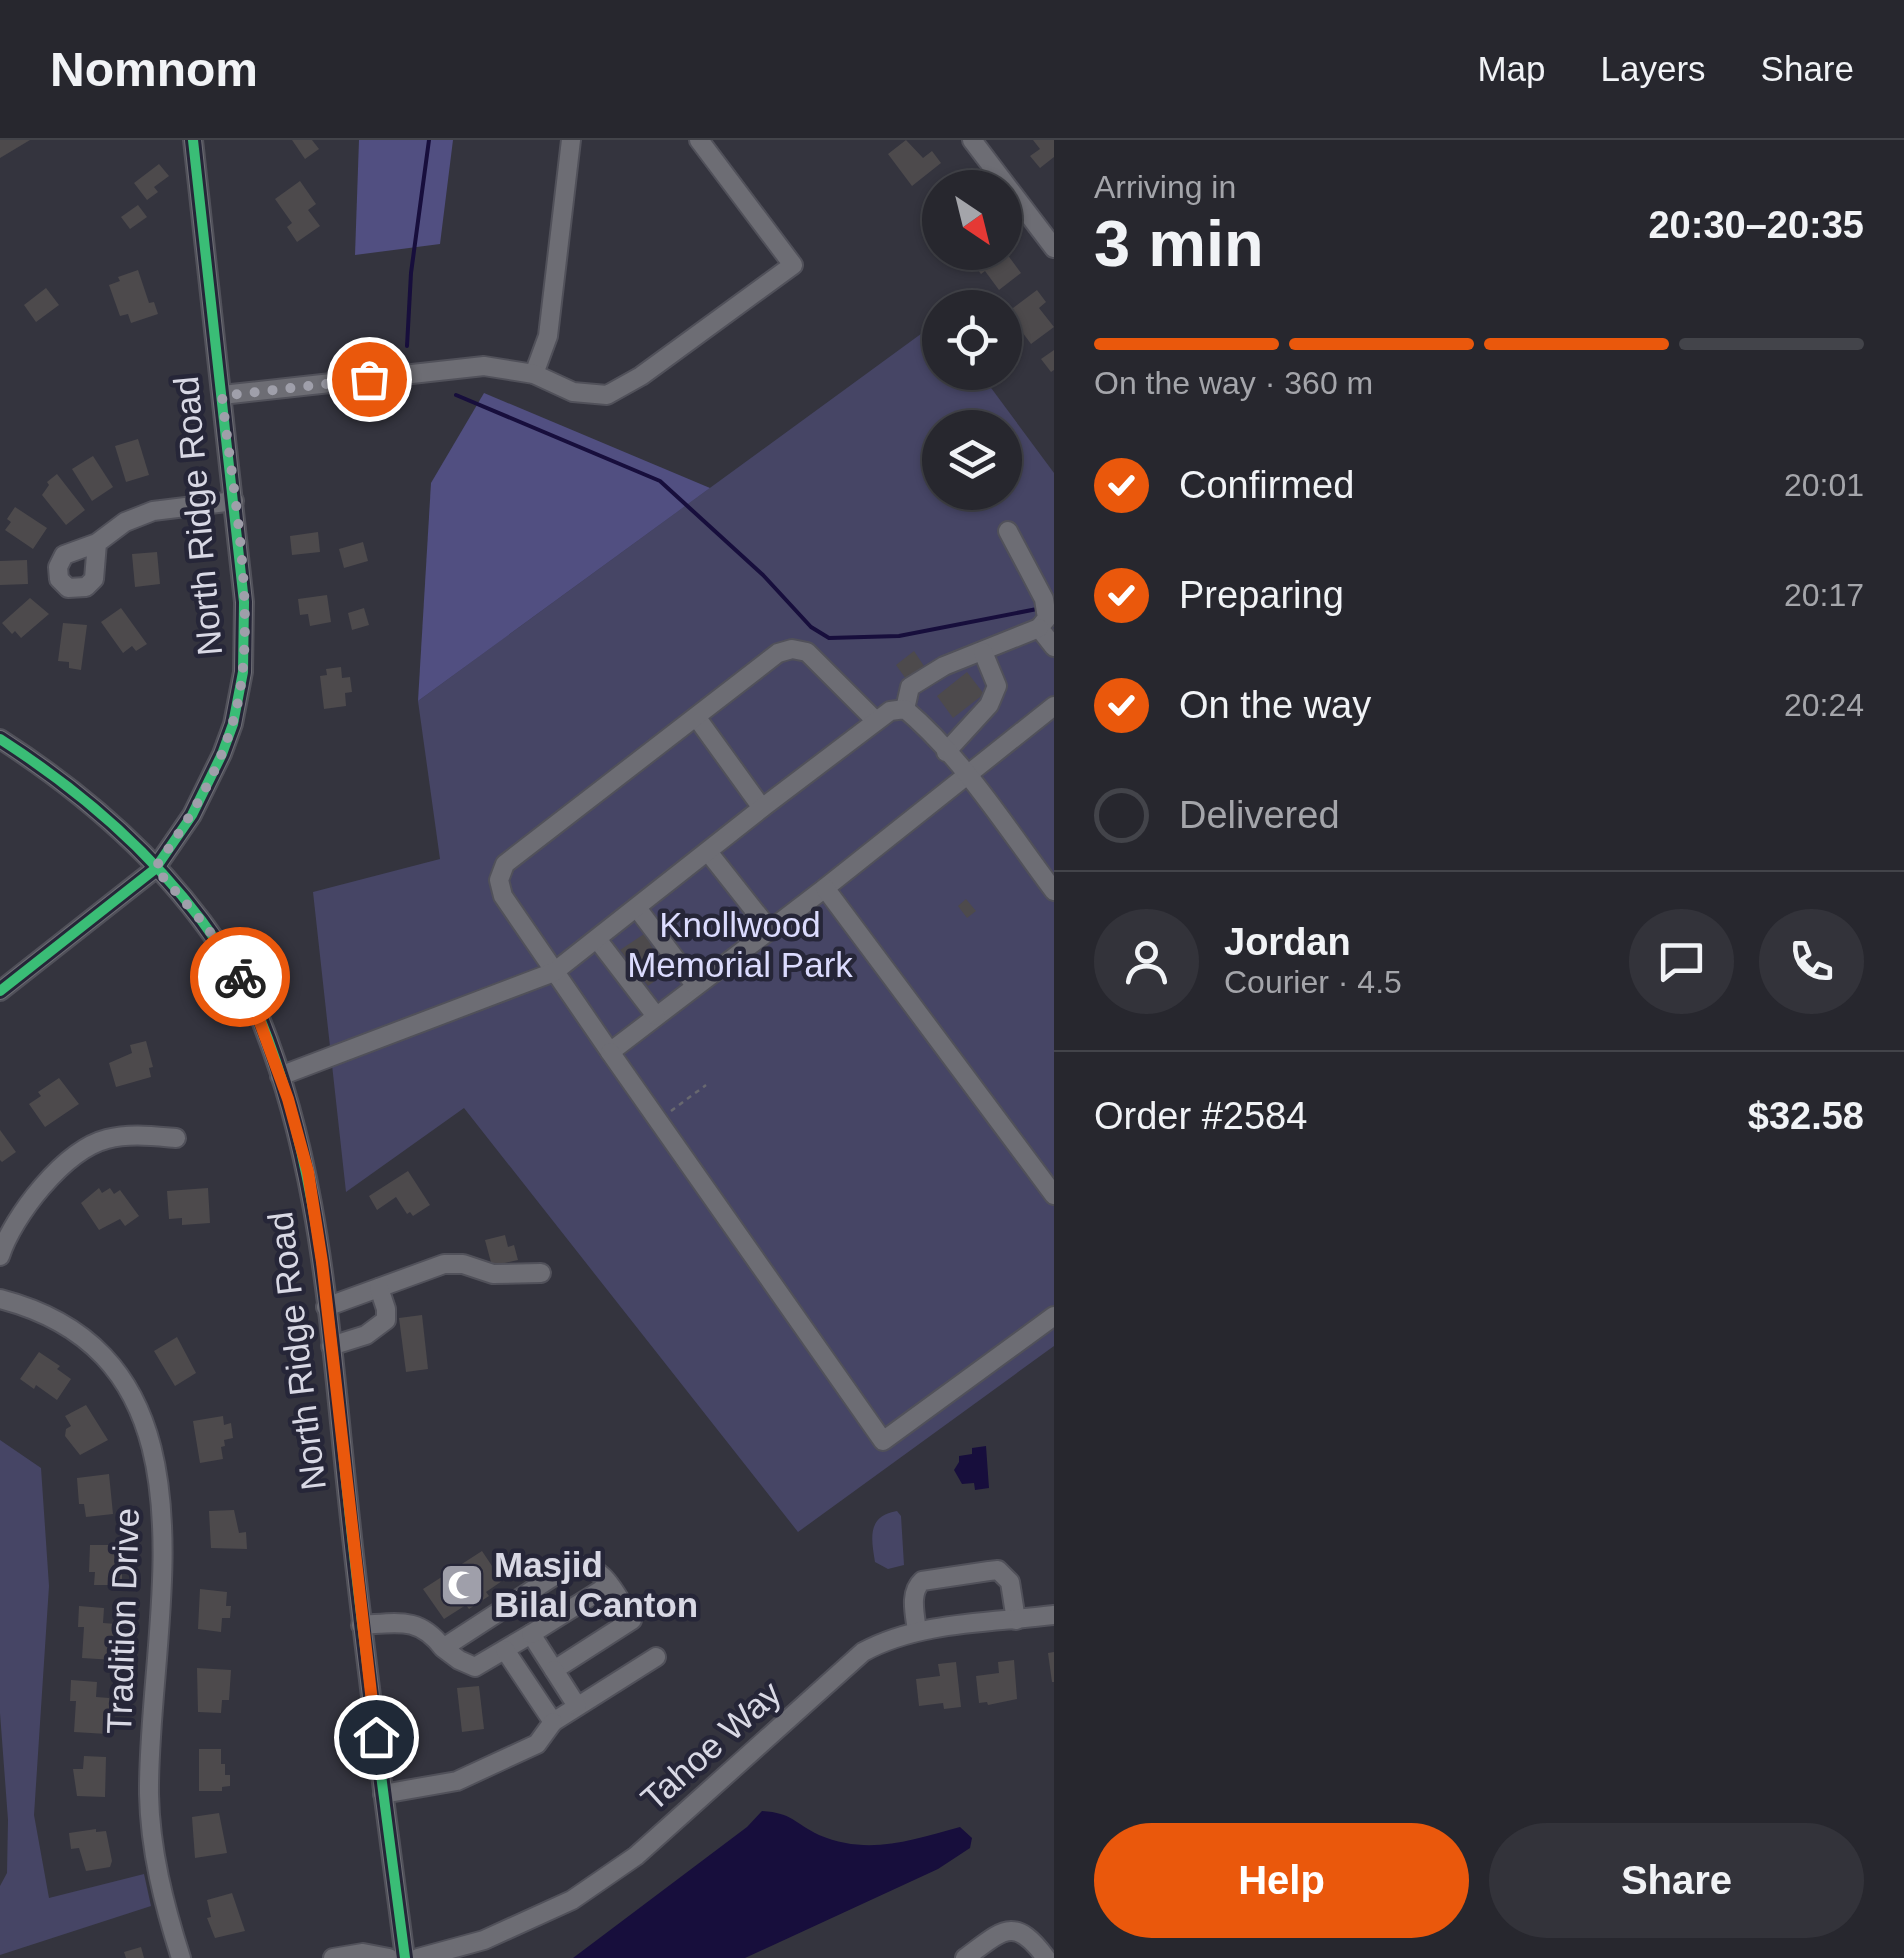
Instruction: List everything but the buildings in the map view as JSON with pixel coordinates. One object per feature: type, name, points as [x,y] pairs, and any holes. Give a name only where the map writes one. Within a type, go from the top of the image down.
[{"type":"street","name":"North Ridge Road","points":[[193,140],[234,500],[245,633],[244,672],[233,724],[208,786],[155,868],[206,926],[247,987],[280,1076],[308,1172],[404,1958]]},
{"type":"street","points":[[534,374],[548,336],[571,140]]},
{"type":"street","points":[[222,396],[484,366],[534,374],[573,392],[607,395],[696,338],[793,266],[699,140]]},
{"type":"street","points":[[972,140],[1054,248]]},
{"type":"street","points":[[97,543],[125,522],[153,511],[234,500]]},
{"type":"street","points":[[905,709],[910,687],[944,666],[1039,628],[1047,618],[1044,599],[1008,531]]},
{"type":"street","points":[[1039,628],[1054,647]]},
{"type":"street","points":[[876,721],[807,652],[792,649],[778,653],[505,864],[499,880],[502,896],[882,1441],[1054,1316]]},
{"type":"street","points":[[946,752],[989,705],[997,686],[983,652]]},
{"type":"street","points":[[610,1052],[1054,706]]},
{"type":"street","points":[[280,1076],[554,972],[876,721],[890,711],[905,709]]},
{"type":"street","points":[[905,709],[967,776],[1054,891]]},
{"type":"street","points":[[697,718],[762,808]]},
{"type":"street","points":[[0,740],[67,785],[155,868],[0,991]]},
{"type":"street","points":[[709,853],[770,928]]},
{"type":"street","points":[[825,888],[1054,1194]]},
{"type":"street","points":[[637,908],[696,986]]},
{"type":"street","points":[[597,939],[656,1016]]},
{"type":"street","points":[[0,1256],[17,1219],[36,1193],[70,1160],[104,1139],[142,1134],[176,1138]]},
{"type":"street","points":[[326,1307],[444,1264],[464,1264],[493,1274],[541,1273]]},
{"type":"street","points":[[331,1346],[366,1335],[386,1320],[379,1288]]},
{"type":"street","name":"Tradition Drive","points":[[0,1299],[49,1316],[96,1350],[126,1386],[152,1446],[164,1532],[165,1573],[150,1758],[150,1809],[155,1856],[180,1958]]},
{"type":"street","points":[[443,1648],[571,1564],[587,1564],[602,1574],[632,1620],[554,1670]]},
{"type":"street","points":[[918,1631],[914,1595],[922,1580],[988,1571],[998,1570],[1010,1582],[1016,1620]]},
{"type":"street","points":[[361,1625],[419,1625],[457,1663],[475,1666],[609,1584]]},
{"type":"street","name":"Tahoe Way","points":[[418,1958],[484,1940],[572,1900],[636,1856],[863,1652],[888,1638],[1054,1615]]},
{"type":"street","points":[[531,1634],[577,1706]]},
{"type":"street","points":[[505,1650],[553,1722]]},
{"type":"street","points":[[383,1794],[457,1781],[537,1744],[553,1722],[656,1657]]},
{"type":"street","points":[[965,1958],[1011,1929],[1025,1934],[1046,1958]]},
{"type":"street","points":[[333,1958],[363,1952],[388,1958]]},
{"type":"path","points":[[658,1121],[706,1085]]},
{"type":"green space","name":"Knollwood Memorial Park","points":[[922,333],[922,390],[993,390],[1007,410],[922,410],[922,510],[1022,510],[1022,430],[1054,473],[1054,1346],[798,1532],[464,1108],[346,1192],[313,892],[440,859],[418,701]]},
{"type":"green space","points":[[0,1440],[41,1468],[49,1586],[34,1815],[49,1898],[144,1874],[151,1906],[0,1955],[0,1886],[7,1873],[8,1820],[0,1713]]},
{"type":"green space","points":[[897,1511],[901,1516],[904,1565],[888,1569],[875,1562],[873,1529],[880,1518]]},
{"type":"shaded area","points":[[359,140],[453,140],[440,244],[355,255]]},
{"type":"shaded area","points":[[484,393],[710,488],[418,701],[431,483]]},
{"type":"shaded area","points":[[986,1446],[989,1488],[975,1490],[974,1483],[962,1484],[954,1470],[959,1456]]},
{"type":"shaded area","points":[[762,1811],[793,1819],[819,1835],[855,1844],[890,1844],[960,1827],[972,1838],[970,1848],[938,1869],[745,1958],[573,1958],[747,1827]]},
{"type":"waterway","points":[[407,346],[411,273],[429,140]]},
{"type":"waterway","points":[[456,395],[660,481],[763,575],[811,627],[829,638],[899,636],[1037,609]]},
{"type":"cycle path","points":[[0,991],[155,869],[192,815],[233,724],[243,672],[244,602],[193,140]]},
{"type":"cycle path","points":[[0,739],[91,806],[173,885],[242,978],[272,1051],[292,1113],[318,1240],[405,1958]]},
{"type":"way so far","points":[[240,977],[206,926],[155,868],[208,786],[233,724],[244,672],[244,602],[222,396],[369,379]]},
{"type":"place","name":"Masjid Bilal Canton","points":[[462,1585]]},
{"type":"route","points":[[240,977],[288,1099],[308,1172],[322,1262],[376,1737]]}]
